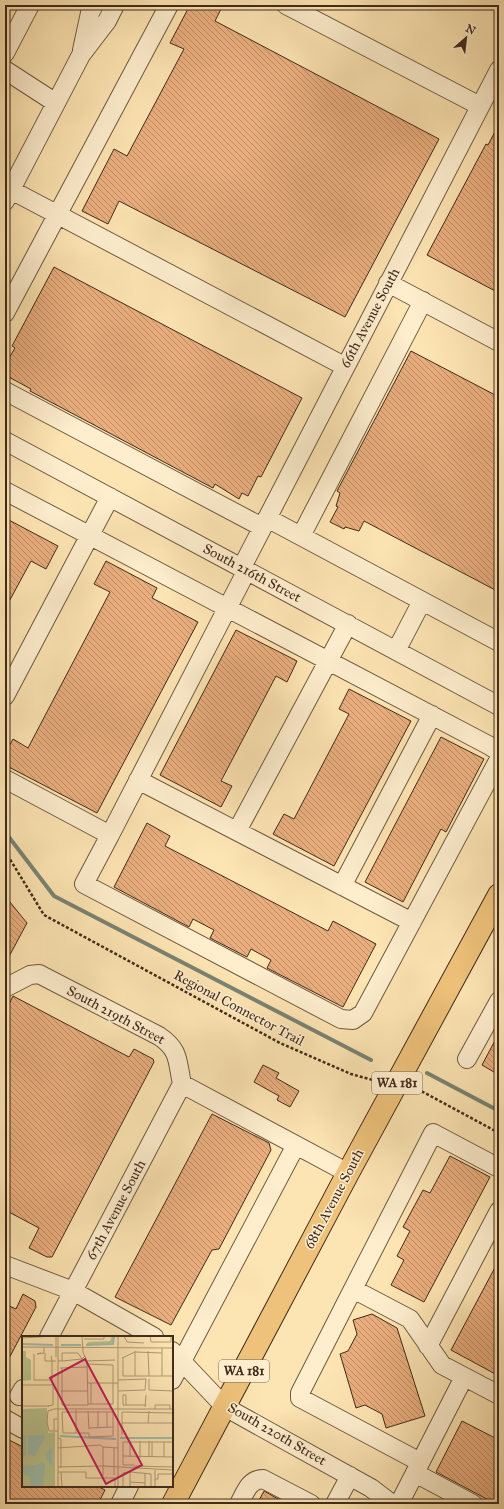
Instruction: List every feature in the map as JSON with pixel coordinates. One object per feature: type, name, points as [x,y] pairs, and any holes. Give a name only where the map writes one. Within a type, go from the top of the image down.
[{"type":"main road","name":"68th Avenue South","points":[[173,1504],[348,1173],[498,901]]},
{"type":"street","points":[[5,53],[9,33],[30,5]]},
{"type":"street","points":[[81,56],[90,13],[94,5]]},
{"type":"street","points":[[116,5],[107,21],[81,56],[8,195],[57,214],[344,366]]},
{"type":"street","points":[[5,313],[169,5]]},
{"type":"street","points":[[286,5],[480,106]]},
{"type":"street","name":"66th Avenue South","points":[[412,922],[363,1013],[353,1020],[341,1019],[84,884],[228,607],[264,522],[499,71]]},
{"type":"street","points":[[6,74],[56,103]]},
{"type":"street","points":[[388,283],[499,342]]},
{"type":"street","points":[[301,536],[423,301]]},
{"type":"street","points":[[5,391],[264,522],[301,536],[499,642]]},
{"type":"street","name":"South 216th Street","points":[[5,441],[499,706]]},
{"type":"street","points":[[5,491],[490,746],[498,752],[499,759],[412,922],[138,780]]},
{"type":"street","points":[[5,696],[110,497]]},
{"type":"street","points":[[396,650],[422,601]]},
{"type":"street","points":[[237,831],[348,624]]},
{"type":"street","points":[[342,886],[432,715]]},
{"type":"street","points":[[5,779],[110,834]]},
{"type":"street","name":"South 219th Street","points":[[5,988],[30,975],[39,974],[159,1036],[171,1044],[176,1054],[182,1084]]},
{"type":"street","points":[[467,1059],[499,1001]]},
{"type":"street","points":[[182,1084],[348,1173]]},
{"type":"street","name":"67th Avenue South","points":[[50,1336],[182,1084]]},
{"type":"street","points":[[473,1504],[418,1468],[300,1398],[300,1392],[433,1133],[499,1168]]},
{"type":"street","points":[[173,1375],[177,1356],[296,1145]]},
{"type":"street","points":[[428,1346],[499,1210]]},
{"type":"street","points":[[5,1265],[73,1291],[152,1336]]},
{"type":"street","points":[[353,1290],[410,1319],[442,1366],[499,1395]]},
{"type":"street","name":"South 220th Street","points":[[177,1356],[225,1407],[371,1488],[392,1504]]},
{"type":"street","points":[[399,1504],[464,1377]]},
{"type":"street","points":[[5,1419],[22,1428]]},
{"type":"street","points":[[335,1504],[350,1476]]},
{"type":"street","points":[[239,1504],[250,1484],[256,1479],[263,1479],[311,1504]]},
{"type":"street","points":[[120,1504],[128,1487]]},
{"type":"path","name":"Regional Connector Trail","points":[[5,851],[44,915],[280,1043],[351,1074],[423,1092],[499,1133]]},
{"type":"building","points":[[190,5],[223,5],[215,21],[439,139],[345,317],[119,201],[108,224],[82,211],[114,149],[127,156],[184,49],[170,43]]},
{"type":"building","points":[[499,124],[499,293],[427,255],[486,144],[488,145]]},
{"type":"building","points":[[54,267],[302,398],[261,477],[258,476],[248,496],[242,493],[239,499],[215,484],[213,488],[30,391],[31,389],[7,376],[10,370],[5,367],[5,365],[15,348],[12,346]]},
{"type":"building","points":[[411,351],[499,397],[499,592],[364,521],[359,531],[345,527],[344,529],[330,522],[338,507],[336,506],[340,493],[337,491]]},
{"type":"building","points":[[5,518],[58,546],[46,569],[31,561],[5,609]]},
{"type":"building","points":[[106,561],[157,588],[152,598],[198,622],[97,813],[5,765],[5,754],[13,739],[28,748],[110,592],[94,584]]},
{"type":"building","points":[[236,630],[297,661],[287,682],[276,676],[221,781],[232,786],[221,807],[160,775]]},
{"type":"building","points":[[349,689],[411,721],[334,866],[273,834],[284,814],[294,819],[349,714],[339,709]]},
{"type":"building","points":[[441,737],[484,759],[446,832],[441,829],[403,902],[365,882]]},
{"type":"building","points":[[147,823],[170,836],[165,846],[328,931],[333,921],[376,944],[343,1007],[267,968],[271,960],[251,949],[247,957],[210,938],[214,930],[193,919],[189,927],[114,887]]},
{"type":"building","points":[[5,896],[27,923],[5,964]]},
{"type":"building","points":[[13,996],[129,1057],[134,1049],[153,1059],[154,1062],[52,1257],[47,1257],[29,1248],[39,1228],[5,1210],[5,1012]]},
{"type":"building","points":[[499,1033],[499,1075],[482,1065]]},
{"type":"building","points":[[263,1065],[279,1073],[276,1078],[299,1091],[290,1107],[277,1100],[279,1096],[254,1082]]},
{"type":"building","points":[[212,1114],[269,1143],[271,1150],[219,1249],[212,1250],[171,1325],[115,1297]]},
{"type":"building","points":[[450,1156],[490,1177],[424,1302],[391,1285],[404,1260],[397,1256],[410,1231],[403,1227],[423,1190],[430,1193]]},
{"type":"building","points":[[499,1260],[499,1376],[451,1350]]},
{"type":"building","points":[[23,1294],[35,1301],[36,1307],[5,1366],[5,1304],[16,1309]]},
{"type":"building","points":[[372,1314],[397,1328],[425,1416],[386,1428],[382,1414],[365,1405],[356,1408],[340,1354],[348,1351],[357,1334],[353,1320]]},
{"type":"building","points":[[462,1421],[499,1440],[499,1504],[496,1504],[436,1472]]},
{"type":"building","points":[[5,1438],[22,1446],[22,1487],[99,1487],[105,1490],[98,1504],[5,1504]]},
{"type":"building","points":[[264,1491],[280,1500],[288,1504],[257,1504]]},
{"type":"waterway","points":[[5,832],[54,896],[371,1060]]},
{"type":"waterway","points":[[427,1073],[499,1111]]}]
